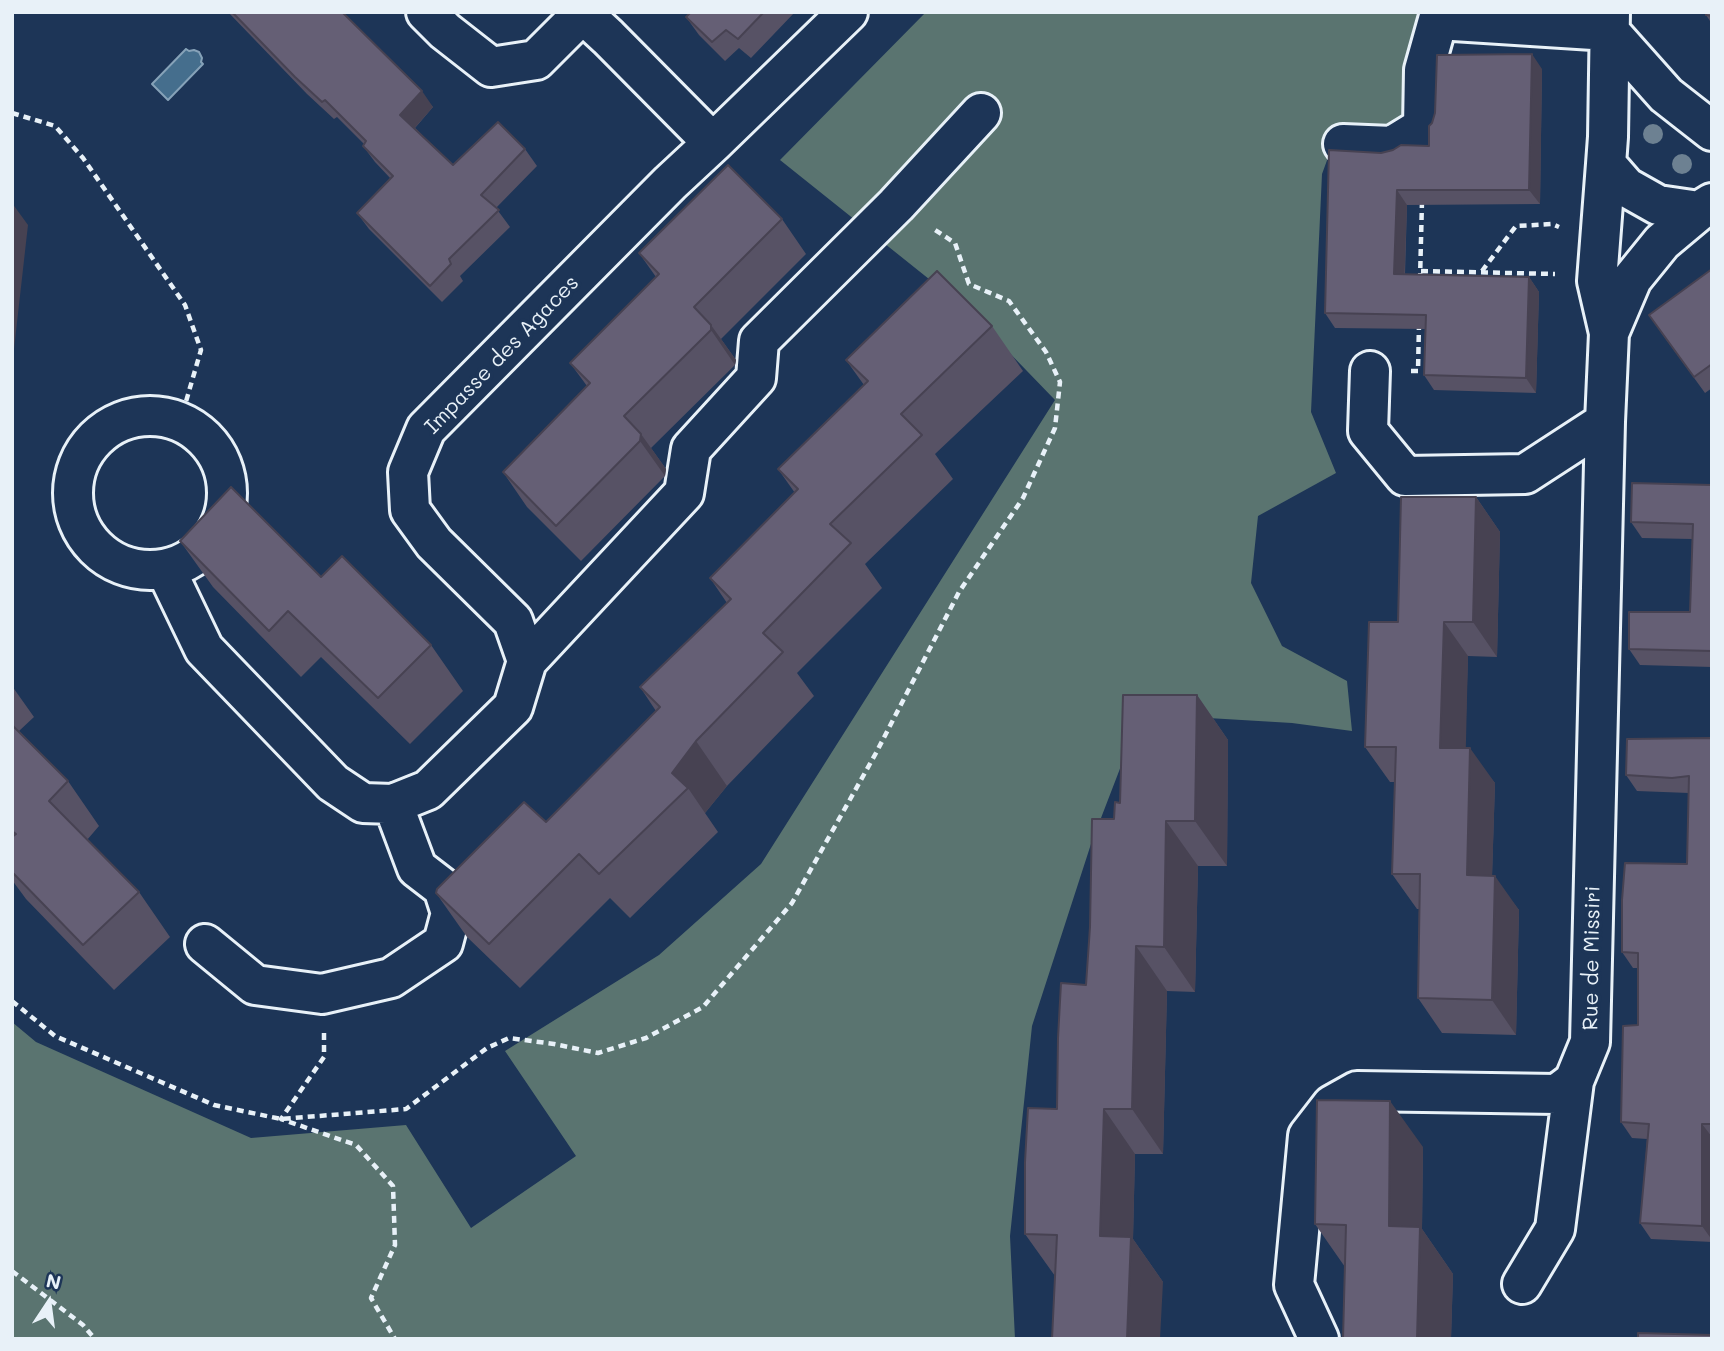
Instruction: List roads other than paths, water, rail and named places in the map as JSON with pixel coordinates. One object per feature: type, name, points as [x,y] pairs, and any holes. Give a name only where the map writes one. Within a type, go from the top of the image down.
[{"type":"street","points":[[426,12],[491,67],[536,60],[582,13],[713,143]]},
{"type":"street","name":"Impasse des Agaces","points":[[527,661],[513,621],[434,543],[410,510],[408,472],[426,429],[670,183],[848,12]]},
{"type":"street","points":[[1343,144],[1392,146],[1423,127],[1424,70],[1438,20],[1609,22],[1666,95],[1712,131]]},
{"type":"street","name":"Rue de Missiri","points":[[1522,1284],[1555,1228],[1574,1081],[1590,1042],[1609,333],[1597,281],[1607,151],[1609,22]]},
{"type":"street","points":[[1666,95],[1642,96],[1624,109],[1607,151],[1626,187],[1658,205],[1705,207]]},
{"type":"street","points":[[166,570],[204,649],[333,783],[363,803],[393,804],[428,790],[513,707],[527,661],[684,493],[691,449],[756,378],[760,341],[896,205],[981,113]]},
{"type":"street","name":"Rue de Missiri","points":[[1609,333],[1632,279],[1662,242],[1705,207]]},
{"type":"street","points":[[1370,371],[1368,431],[1405,476],[1525,474],[1605,422]]},
{"type":"street","points":[[147,415],[180,422],[206,438],[219,457],[228,483],[226,513],[215,538],[191,560],[166,570],[147,572],[122,566],[99,552],[83,532],[74,507],[74,480],[83,453],[102,433],[121,421],[147,415]]},
{"type":"street","points":[[205,943],[255,985],[322,994],[391,978],[443,943],[451,913],[443,888],[418,868],[393,804]]},
{"type":"street","points":[[1319,1339],[1294,1285],[1308,1136],[1332,1105],[1357,1091],[1556,1094],[1574,1081]]},
{"type":"water","points":[[186,49],[199,52],[203,64],[168,100],[152,84]]}]
